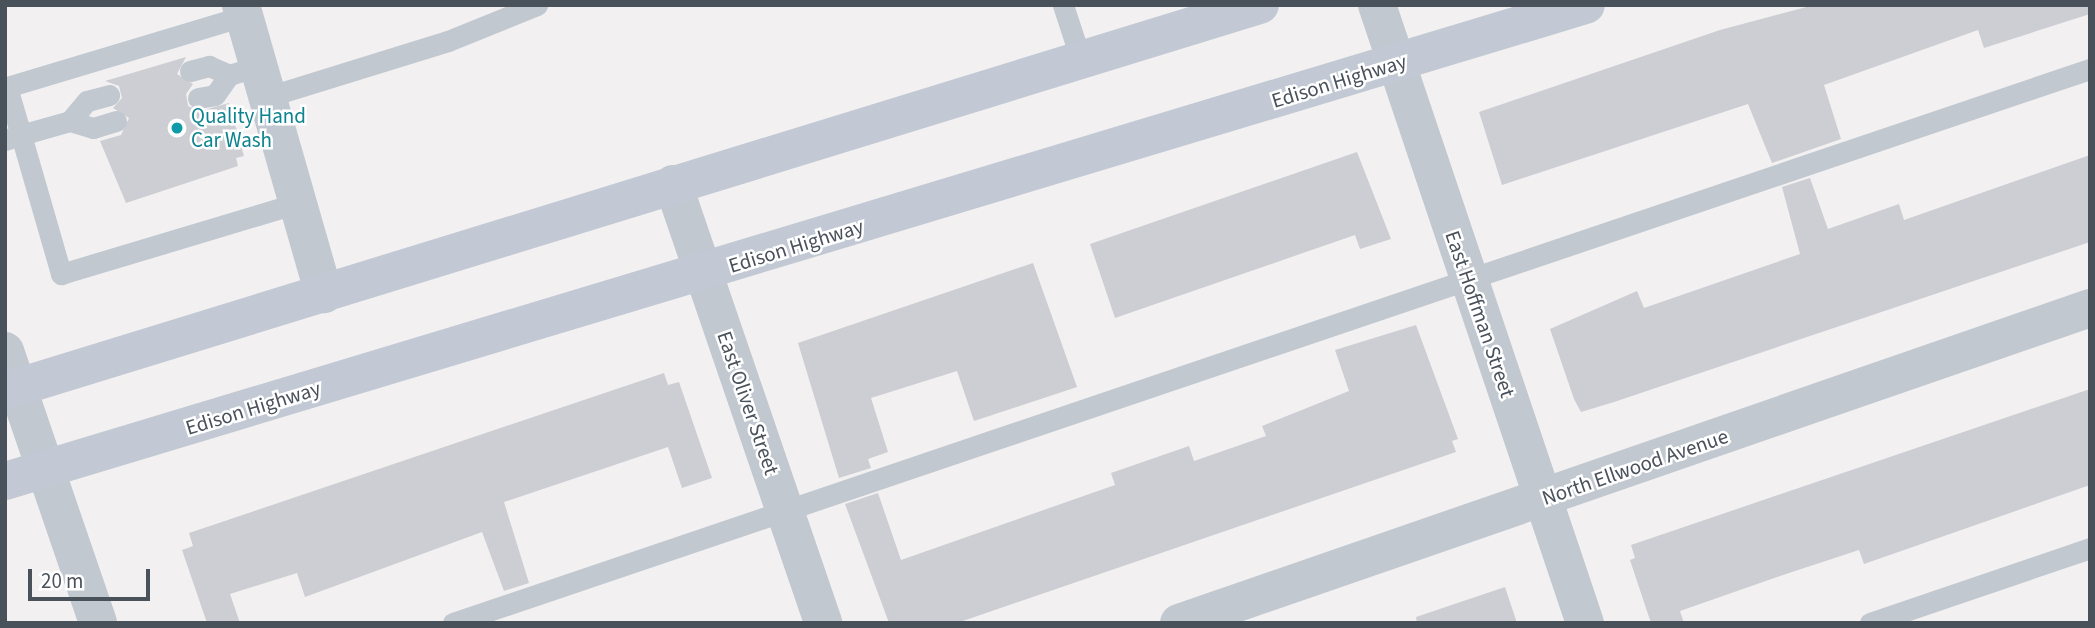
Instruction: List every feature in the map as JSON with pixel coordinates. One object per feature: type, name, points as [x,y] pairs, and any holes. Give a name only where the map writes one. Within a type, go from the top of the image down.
[{"type":"main road","points":[[11,389],[1260,5]]},
{"type":"main road","name":"Edison Highway","points":[[5,481],[704,274],[1586,5]]},
{"type":"street","name":"East Hoffman Street","points":[[1377,5],[1586,623]]},
{"type":"street","points":[[242,11],[251,79],[298,204],[324,294]]},
{"type":"street","name":"East Oliver Street","points":[[673,184],[823,623]]},
{"type":"street","name":"North Ellwood Avenue","points":[[1179,623],[1543,500],[2090,308]]},
{"type":"street","points":[[5,351],[11,389],[46,469],[98,623]]},
{"type":"lane","points":[[198,99],[215,95],[251,79],[447,41],[537,5]]},
{"type":"lane","points":[[1063,5],[1081,60]]},
{"type":"lane","points":[[242,11],[7,87],[13,138],[61,274],[298,204]]},
{"type":"lane","points":[[190,71],[209,66],[251,79]]},
{"type":"lane","points":[[453,623],[784,508],[1469,281],[2090,69]]},
{"type":"lane","points":[[13,138],[70,121],[87,101],[109,95]]},
{"type":"lane","points":[[70,121],[93,128],[116,121]]},
{"type":"lane","points":[[1870,623],[2090,548]]},
{"type":"building","points":[[1814,5],[2090,5],[2090,14],[1984,48],[1978,30],[1824,85],[1841,139],[1772,163],[1748,104],[1502,185],[1479,112],[1720,30]]},
{"type":"building","name":"Quality Hand Car Wash","points":[[186,57],[177,74],[193,84],[186,94],[188,106],[200,111],[229,103],[244,156],[236,158],[238,166],[126,203],[100,141],[121,135],[129,118],[113,108],[122,98],[119,86],[105,81]]},
{"type":"building","points":[[1357,152],[1391,239],[1360,249],[1355,235],[1115,318],[1090,244]]},
{"type":"building","points":[[2090,155],[2090,242],[1614,402],[1581,412],[1574,399],[1550,329],[1637,291],[1644,308],[1800,254],[1782,187],[1810,178],[1828,229],[1899,204],[1904,220]]},
{"type":"building","points":[[1033,263],[1077,387],[974,421],[957,371],[871,398],[888,452],[868,459],[871,468],[839,478],[798,343]]},
{"type":"building","points":[[1416,325],[1458,439],[1452,441],[1456,452],[957,623],[889,623],[845,504],[878,493],[901,560],[1115,485],[1111,473],[1189,446],[1194,461],[1266,436],[1262,426],[1349,391],[1335,350]]},
{"type":"building","points":[[664,373],[668,385],[679,382],[712,478],[682,488],[668,447],[504,502],[529,583],[504,591],[482,532],[305,597],[297,573],[230,594],[240,623],[207,623],[182,550],[193,546],[189,533]]},
{"type":"building","points":[[2090,389],[2090,485],[1864,564],[1859,550],[1786,574],[1680,611],[1684,623],[1651,623],[1630,560],[1635,558],[1631,545]]},
{"type":"building","points":[[1505,587],[1517,623],[1417,623],[1416,617]]},
{"type":"place","name":"Quality Hand Car Wash","points":[[177,128]]}]
